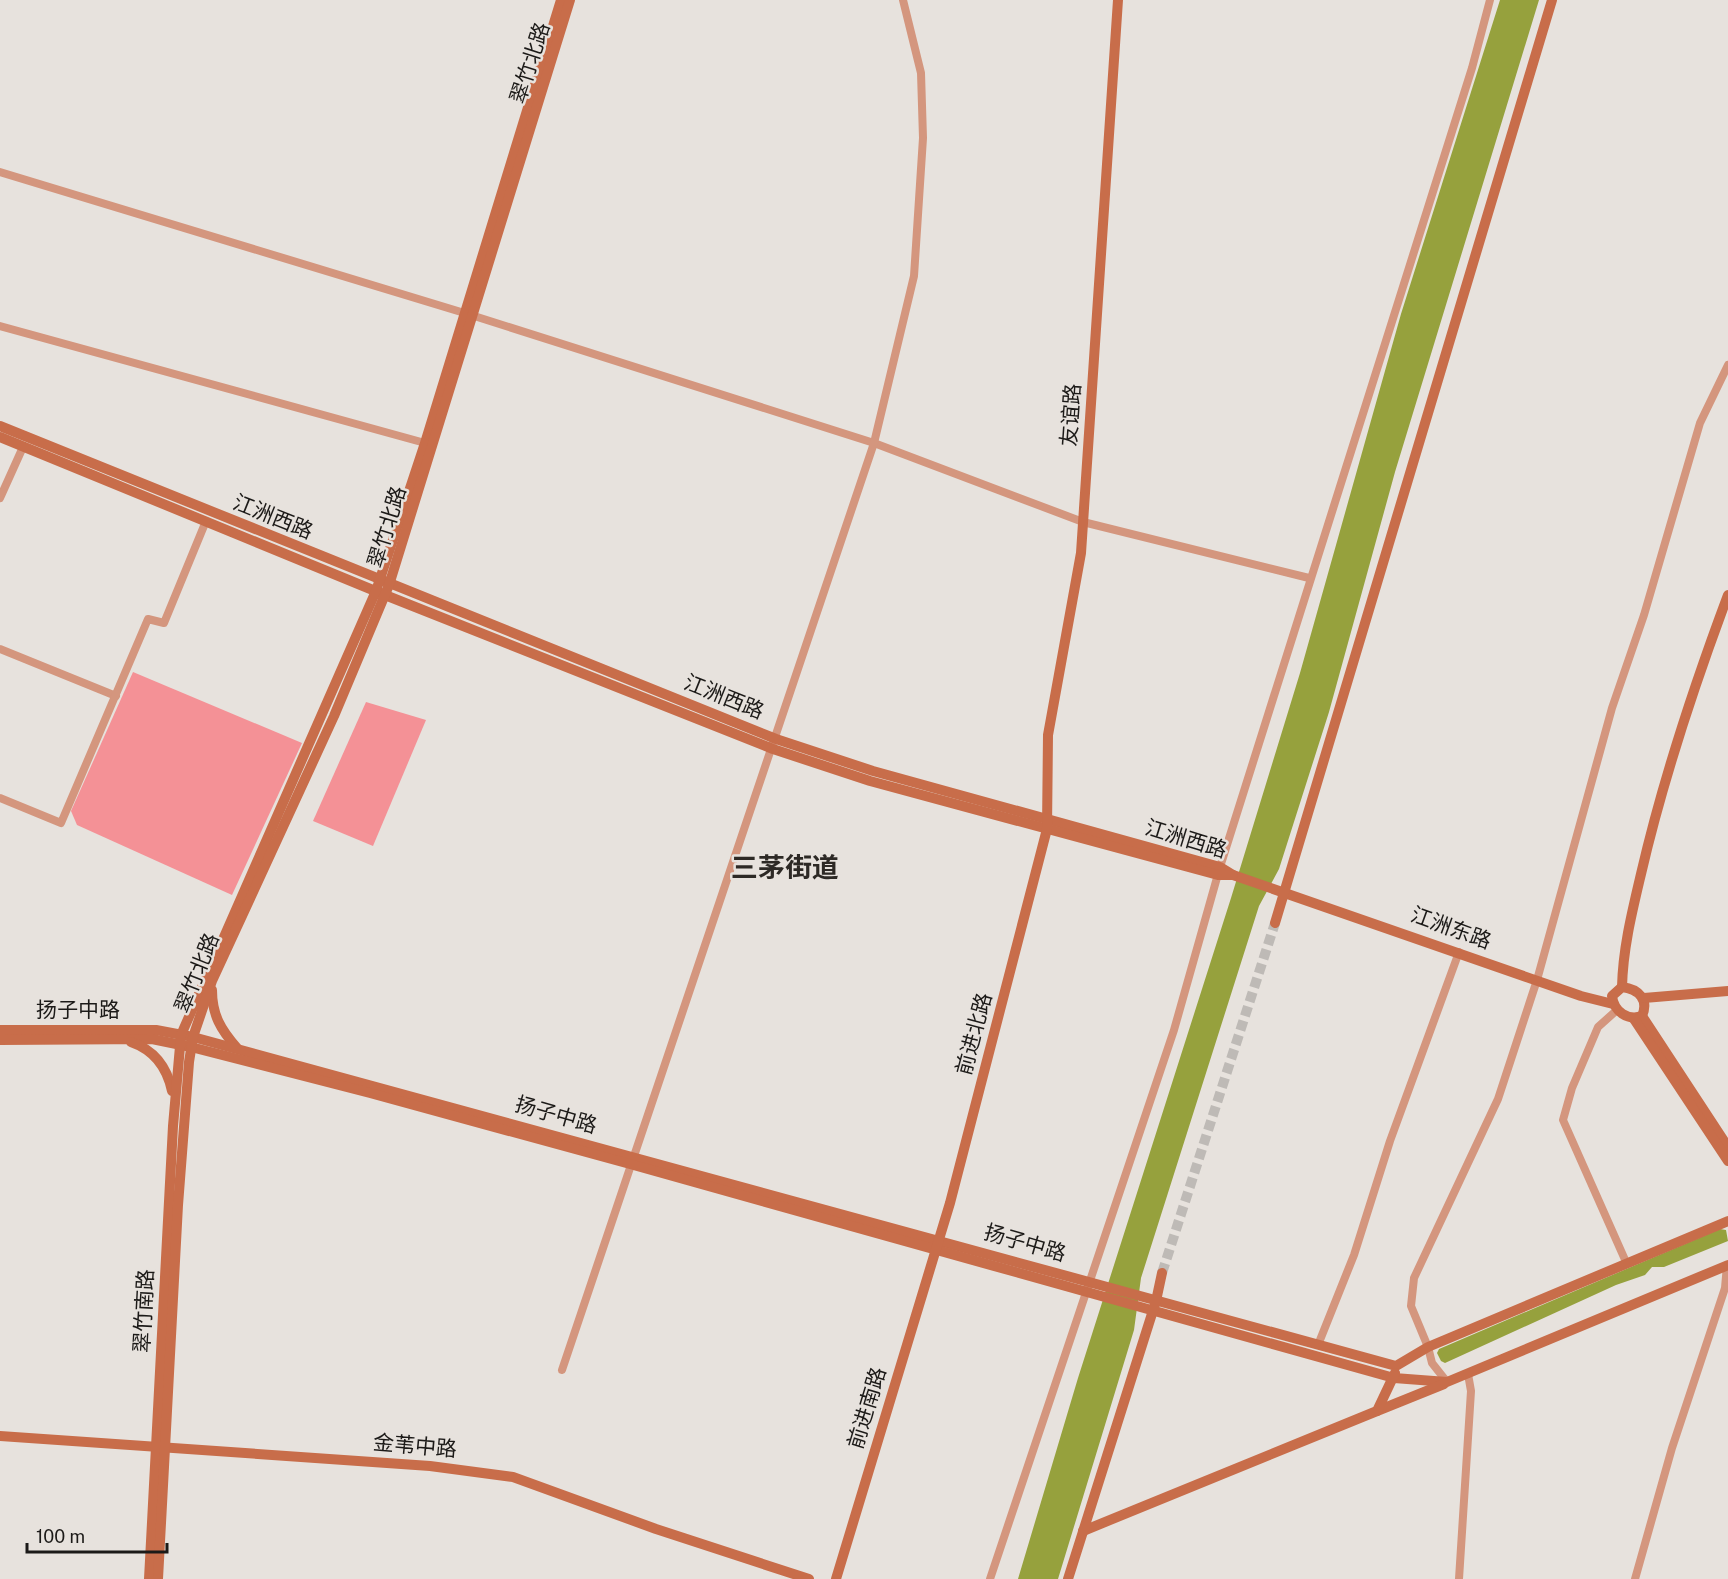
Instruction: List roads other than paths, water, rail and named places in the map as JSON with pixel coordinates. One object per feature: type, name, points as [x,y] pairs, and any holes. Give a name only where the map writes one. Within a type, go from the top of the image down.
[{"type":"main road","name":"翠竹北路","points":[[192,1042],[212,981],[334,716],[383,588],[561,0]]},
{"type":"main road","name":"翠竹北路","points":[[180,1040],[383,588],[425,443],[570,0]]},
{"type":"main road","name":"友谊路","points":[[1048,825],[1048,735],[1081,553],[1118,0]]},
{"type":"main road","points":[[1275,923],[1281,890],[1552,0]]},
{"type":"main road","name":"江洲西路","points":[[0,426],[383,588]]},
{"type":"main road","name":"江洲西路","points":[[0,437],[206,521],[383,588],[870,781],[1048,825],[1281,890]]},
{"type":"main road","points":[[1728,595],[1702,664],[1653,822],[1623,955],[1622,987],[1612,996],[1615,1007],[1638,1018],[1728,1147]]},
{"type":"main road","name":"前进北路","points":[[938,1244],[1048,825]]},
{"type":"main road","name":"江洲东路","points":[[1281,890],[1615,1007]]},
{"type":"main road","points":[[212,981],[214,1014],[224,1033],[237,1048]]},
{"type":"main road","points":[[1622,987],[1630,988],[1644,999],[1646,1007],[1638,1018]]},
{"type":"main road","points":[[1644,999],[1728,991]]},
{"type":"main road","points":[[1638,1018],[1728,1161]]},
{"type":"main road","name":"扬子中路","points":[[0,1030],[156,1030],[180,1040]]},
{"type":"main road","points":[[125,1039],[148,1048],[170,1082],[175,1102]]},
{"type":"main road","name":"扬子中路","points":[[0,1040],[152,1039],[180,1040],[237,1048],[1155,1306]]},
{"type":"main road","name":"翠竹南路","points":[[158,1579],[160,1445],[175,1102],[180,1040]]},
{"type":"main road","name":"扬子中路","points":[[192,1042],[370,1093],[632,1160]]},
{"type":"main road","name":"翠竹南路","points":[[149,1579],[192,1042]]},
{"type":"main road","points":[[1155,1306],[1396,1366],[1428,1347],[1728,1221]]},
{"type":"main road","name":"前进南路","points":[[836,1579],[938,1244]]},
{"type":"main road","points":[[1083,1531],[1468,1374],[1727,1265]]},
{"type":"main road","points":[[1068,1579],[1155,1306],[1162,1273]]},
{"type":"main road","points":[[1155,1306],[1394,1378],[1447,1382]]},
{"type":"main road","points":[[1377,1411],[1394,1378],[1396,1366]]},
{"type":"main road","name":"金苇中路","points":[[0,1436],[160,1445],[430,1466],[513,1477],[656,1529],[809,1579]]},
{"type":"street","points":[[562,1370],[775,744],[874,443],[914,276],[916,253],[923,138],[921,73],[903,0]]},
{"type":"street","points":[[990,1579],[1090,1288],[1174,1030],[1219,871],[1309,578],[1472,68],[1490,0]]},
{"type":"street","points":[[0,172],[467,314],[874,443],[1083,522],[1309,578]]},
{"type":"street","points":[[0,326],[425,443]]},
{"type":"street","points":[[1447,1382],[1432,1363],[1411,1306],[1414,1278],[1498,1099],[1537,980],[1612,708],[1644,615],[1700,423],[1728,365]]},
{"type":"street","points":[[0,498],[23,447]]},
{"type":"street","points":[[0,798],[61,823],[148,620],[164,623],[206,521]]},
{"type":"street","points":[[0,649],[116,696]]},
{"type":"street","points":[[1318,1345],[1354,1255],[1390,1141],[1459,952]]},
{"type":"street","points":[[1615,1007],[1598,1027],[1572,1088],[1563,1120],[1626,1262]]},
{"type":"street","points":[[1635,1579],[1672,1448],[1725,1288],[1727,1265]]},
{"type":"street","points":[[1459,1579],[1471,1391],[1468,1374]]},
{"type":"tunnel","points":[[1162,1273],[1275,923]]},
{"type":"district","name":"三茅街道","points":[[785,868]]}]
